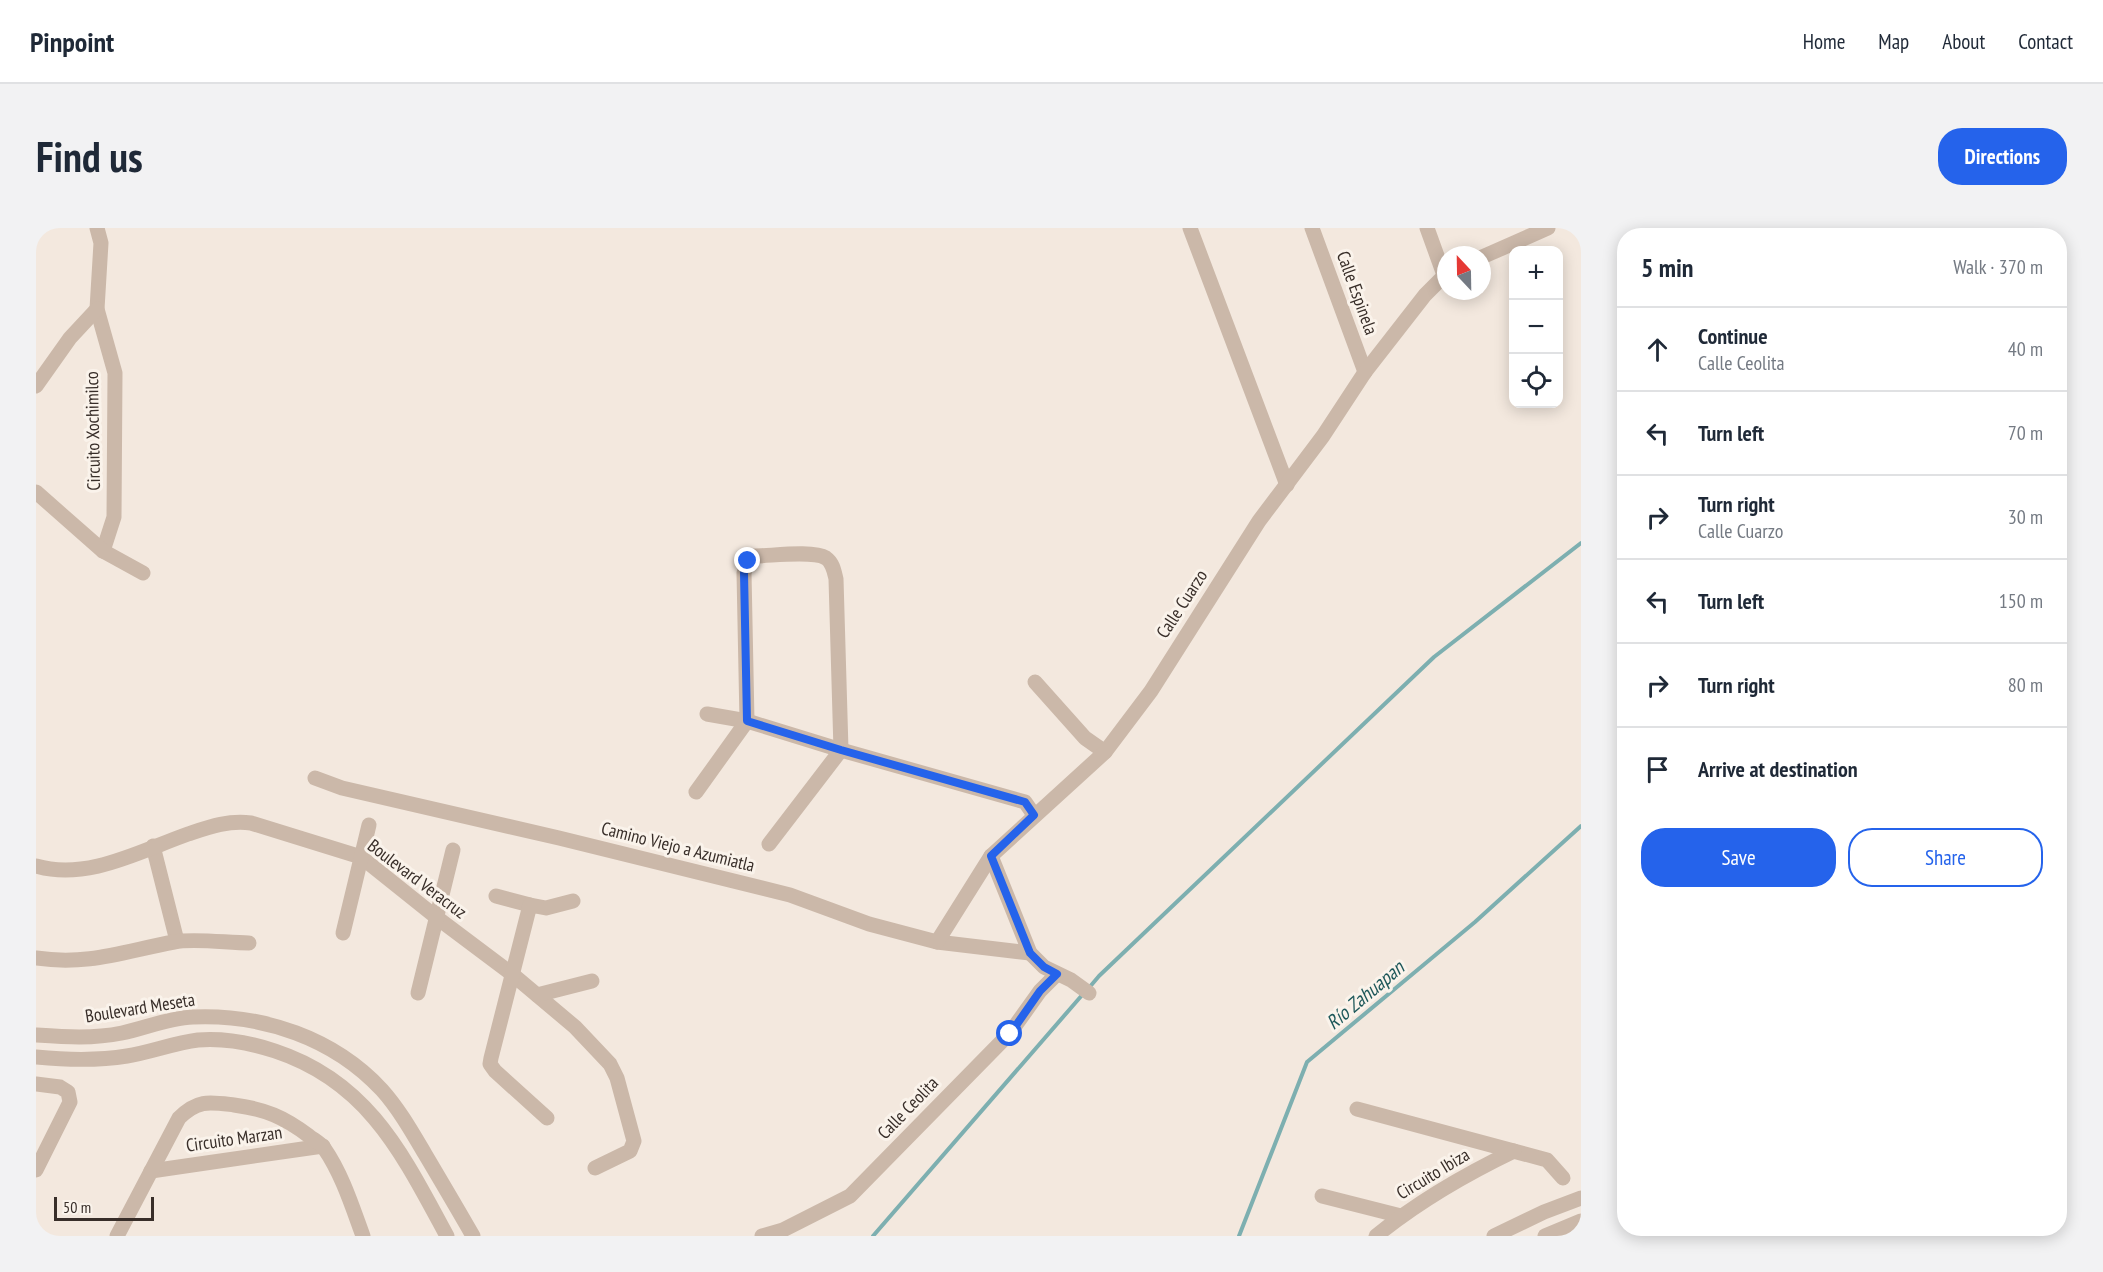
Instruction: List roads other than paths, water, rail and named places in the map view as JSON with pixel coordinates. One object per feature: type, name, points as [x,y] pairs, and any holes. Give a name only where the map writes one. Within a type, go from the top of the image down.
[{"type":"street","name":"Circuito Xochimilco","points":[[97,228],[101,243],[97,309],[115,372],[114,517],[103,551]]},
{"type":"street","points":[[1190,228],[1287,485]]},
{"type":"street","name":"Calle Espinela","points":[[1312,228],[1365,372]]},
{"type":"street","points":[[1427,228],[1437,254]]},
{"type":"street","points":[[1491,253],[1544,229]]},
{"type":"street","name":"Calle Cuarzo","points":[[938,942],[991,856],[1105,752],[1151,691],[1260,521],[1323,436],[1365,372],[1437,283]]},
{"type":"street","points":[[36,386],[70,338],[97,309]]},
{"type":"street","points":[[36,492],[103,551],[143,573]]},
{"type":"street","points":[[696,792],[747,721],[744,573],[748,561],[755,556],[817,554],[827,558],[833,567],[836,579],[841,750],[769,844]]},
{"type":"street","points":[[1035,682],[1085,738],[1105,752]]},
{"type":"street","points":[[706,714],[747,721],[1025,802],[1034,815]]},
{"type":"street","name":"Camino Viejo a Azumiatla","points":[[315,778],[342,788],[559,838],[790,896],[869,924],[938,942],[1030,953]]},
{"type":"street","name":"Boulevard Veracruz","points":[[36,866],[64,871],[87,869],[128,857],[213,825],[240,822],[251,823],[361,857],[512,974],[574,1027],[610,1064],[617,1078],[634,1141],[630,1151],[595,1168]]},
{"type":"street","points":[[343,933],[369,825]]},
{"type":"street","points":[[153,846],[177,941]]},
{"type":"street","points":[[418,993],[453,850]]},
{"type":"street","points":[[991,856],[1030,953]]},
{"type":"street","points":[[496,896],[546,908],[573,901]]},
{"type":"street","points":[[530,905],[490,1064],[547,1118]]},
{"type":"street","points":[[36,958],[52,961],[93,960],[177,941],[249,943]]},
{"type":"street","name":"Calle Ceolita","points":[[762,1236],[783,1230],[850,1196],[1010,1034],[1040,991],[1075,984],[1044,967],[1030,953]]},
{"type":"street","points":[[537,995],[592,981]]},
{"type":"street","name":"Boulevard Meseta","points":[[36,1035],[73,1038],[99,1037],[192,1017],[249,1019],[310,1039],[335,1051],[358,1067],[382,1090],[403,1117],[473,1236]]},
{"type":"street","points":[[52,1036],[43,1058],[77,1061],[128,1056],[175,1043],[201,1040],[231,1041],[259,1046],[317,1068],[341,1084],[392,1139],[447,1236]]},
{"type":"street","points":[[36,1084],[60,1087],[68,1092],[70,1102],[36,1170]]},
{"type":"street","name":"Circuito Marzan","points":[[117,1236],[179,1118],[197,1104],[209,1102],[258,1108],[295,1125],[323,1146],[346,1189],[363,1236]]},
{"type":"street","points":[[1357,1109],[1547,1160],[1563,1178]]},
{"type":"street","name":"Circuito Marzan","points":[[151,1171],[323,1146]]},
{"type":"street","name":"Circuito Ibiza","points":[[1376,1236],[1425,1198],[1514,1151]]},
{"type":"street","points":[[1322,1196],[1401,1216]]},
{"type":"street","points":[[1500,1235],[1544,1212],[1581,1198]]},
{"type":"street","points":[[1545,1236],[1581,1221]]},
{"type":"waterway","points":[[1088,989],[1434,657],[1581,543]]},
{"type":"waterway","name":"Río Zahuapan","points":[[1239,1236],[1307,1062],[1475,922],[1581,826]]},
{"type":"waterway","points":[[873,1236],[1083,994]]}]
